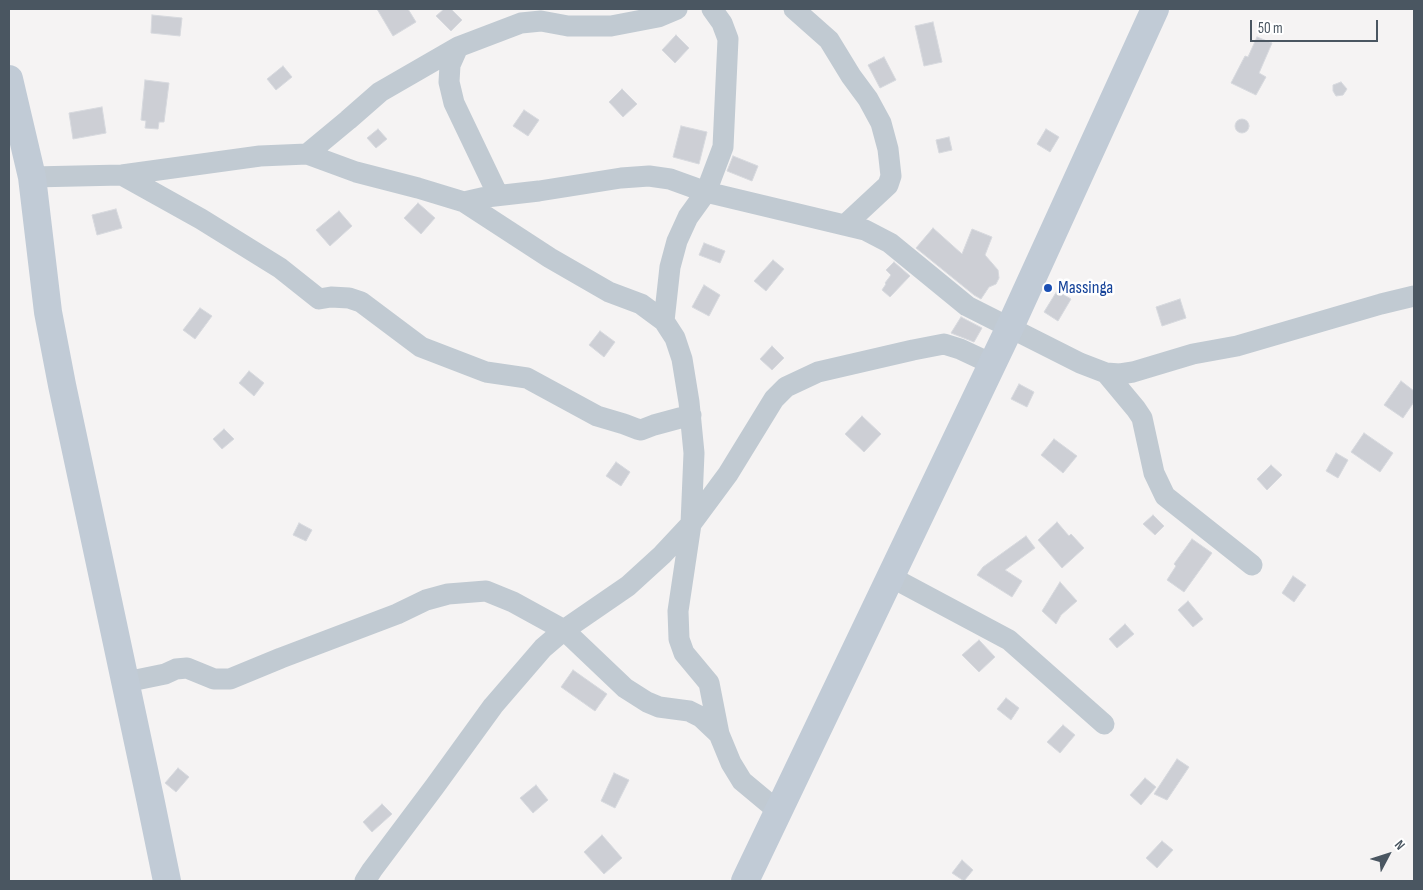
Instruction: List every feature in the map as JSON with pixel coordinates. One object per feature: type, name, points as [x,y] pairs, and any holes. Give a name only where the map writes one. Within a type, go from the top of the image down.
[{"type":"street","points":[[307,154],[380,92],[458,47],[521,23],[541,21],[568,26],[611,26],[658,17],[677,9]]},
{"type":"street","points":[[664,321],[670,267],[677,241],[688,216],[706,192],[723,147],[728,39],[722,23],[712,9]]},
{"type":"street","points":[[794,9],[829,40],[882,123],[888,149],[891,176],[888,186],[845,226]]},
{"type":"street","points":[[746,881],[1010,327],[1155,9]]},
{"type":"street","points":[[458,47],[450,65],[449,82],[454,102],[498,196]]},
{"type":"street","points":[[9,79],[16,146],[32,177],[48,312],[62,385],[167,881]]},
{"type":"street","points":[[32,177],[122,175],[260,156],[307,154],[356,172],[464,202],[550,258],[610,292],[641,304],[664,321],[675,338],[682,359],[691,415],[694,453],[691,524],[678,611],[679,639],[684,652],[709,683],[719,734],[731,763],[742,781],[778,811]]},
{"type":"street","points":[[122,175],[201,219],[280,268],[319,298],[349,298],[361,302],[421,347],[486,372],[527,378],[598,416],[637,429],[641,430],[654,424],[691,415]]},
{"type":"street","points":[[464,202],[486,197],[621,178],[649,176],[670,179],[706,192],[865,230],[890,242],[967,306],[1080,363],[1106,374],[1132,372],[1193,354],[1237,346],[1414,296]]},
{"type":"street","points":[[365,881],[493,706],[543,648],[564,630],[628,586],[662,555],[691,524],[728,474],[774,399],[786,387],[818,372],[944,344],[960,349],[992,364]]},
{"type":"street","points":[[1106,374],[1136,408],[1142,418],[1154,473],[1165,496],[1252,566]]},
{"type":"street","points":[[891,576],[1009,640],[1104,724]]},
{"type":"street","points":[[126,682],[187,668],[214,679],[230,679],[397,614],[426,600],[448,594],[486,591],[513,602],[564,630],[625,688],[646,702],[659,707],[689,711],[701,717],[719,734]]},
{"type":"building","points":[[377,9],[408,9],[416,22],[393,36]]},
{"type":"building","points":[[444,9],[451,9],[462,20],[451,31],[436,16]]},
{"type":"building","points":[[152,15],[182,18],[180,36],[151,33]]},
{"type":"building","points":[[933,22],[942,62],[924,66],[915,26]]},
{"type":"building","points":[[676,35],[689,48],[675,63],[662,50]]},
{"type":"building","points":[[1257,37],[1272,43],[1259,73],[1266,77],[1256,95],[1231,83],[1245,56],[1248,57]]},
{"type":"building","points":[[884,57],[896,80],[880,88],[868,65]]},
{"type":"building","points":[[283,66],[292,77],[276,90],[267,79]]},
{"type":"building","points":[[145,80],[169,83],[164,122],[159,122],[158,129],[145,128],[146,121],[141,120]]},
{"type":"building","points":[[1341,82],[1347,89],[1343,95],[1336,96],[1333,91],[1333,85]]},
{"type":"building","points":[[622,89],[637,104],[623,117],[609,102]]},
{"type":"building","points":[[102,107],[106,133],[73,139],[69,113]]},
{"type":"building","points":[[524,110],[539,120],[528,136],[513,126]]},
{"type":"building","points":[[1242,119],[1247,121],[1249,126],[1247,131],[1242,133],[1237,131],[1235,126],[1237,121]]},
{"type":"building","points":[[681,126],[707,132],[699,164],[673,157]]},
{"type":"building","points":[[378,129],[387,139],[376,148],[367,138]]},
{"type":"building","points":[[1046,129],[1059,137],[1050,152],[1037,144]]},
{"type":"building","points":[[949,137],[952,150],[939,153],[936,140]]},
{"type":"building","points":[[733,156],[758,166],[752,181],[727,171]]},
{"type":"building","points":[[418,203],[435,218],[421,234],[404,218]]},
{"type":"building","points":[[116,209],[122,228],[97,235],[92,215]]},
{"type":"building","points":[[339,211],[352,226],[330,246],[316,230]]},
{"type":"building","points":[[933,228],[962,254],[972,229],[992,237],[985,255],[998,270],[999,278],[996,284],[989,287],[981,299],[916,248]]},
{"type":"building","points":[[704,243],[725,251],[720,263],[699,255]]},
{"type":"building","points":[[773,260],[784,269],[766,291],[754,281]]},
{"type":"building","points":[[894,262],[910,276],[890,297],[882,290],[891,275],[886,270]]},
{"type":"building","points":[[704,285],[720,295],[709,316],[692,307]]},
{"type":"building","points":[[1057,291],[1071,299],[1058,321],[1044,312]]},
{"type":"building","points":[[1180,299],[1186,318],[1162,326],[1156,307]]},
{"type":"building","points":[[200,308],[212,316],[195,339],[183,330]]},
{"type":"building","points":[[961,317],[982,328],[974,342],[951,333]]},
{"type":"building","points":[[600,331],[615,342],[604,357],[589,345]]},
{"type":"building","points":[[772,346],[784,358],[772,370],[760,359]]},
{"type":"building","points":[[249,371],[264,383],[254,396],[239,383]]},
{"type":"building","points":[[1401,381],[1414,391],[1414,402],[1403,418],[1384,405]]},
{"type":"building","points":[[1019,384],[1034,392],[1027,407],[1011,399]]},
{"type":"building","points":[[862,416],[881,434],[864,452],[845,434]]},
{"type":"building","points":[[224,429],[234,439],[222,449],[213,439]]},
{"type":"building","points":[[1364,433],[1393,453],[1380,472],[1351,452]]},
{"type":"building","points":[[1054,439],[1077,456],[1063,473],[1041,455]]},
{"type":"building","points":[[1336,453],[1348,460],[1338,478],[1326,471]]},
{"type":"building","points":[[616,462],[630,472],[621,486],[606,476]]},
{"type":"building","points":[[1271,465],[1282,475],[1267,490],[1257,479]]},
{"type":"building","points":[[1153,515],[1164,526],[1155,535],[1143,524]]},
{"type":"building","points":[[1057,522],[1069,536],[1071,534],[1084,548],[1062,568],[1038,540]]},
{"type":"building","points":[[299,523],[312,530],[306,541],[293,535]]},
{"type":"building","points":[[1026,536],[1035,548],[1005,570],[1022,581],[1012,597],[977,575],[983,567]]},
{"type":"building","points":[[1192,539],[1212,553],[1184,592],[1167,580],[1176,566],[1174,564]]},
{"type":"building","points":[[1293,576],[1306,585],[1294,602],[1282,593]]},
{"type":"building","points":[[1060,582],[1077,601],[1061,615],[1056,624],[1042,611]]},
{"type":"building","points":[[1188,601],[1203,619],[1193,627],[1178,610]]},
{"type":"building","points":[[1125,624],[1134,634],[1117,648],[1109,639]]},
{"type":"building","points":[[979,640],[995,657],[979,672],[962,655]]},
{"type":"building","points":[[573,670],[607,694],[595,711],[561,687]]},
{"type":"building","points":[[1006,698],[1019,708],[1011,720],[997,709]]},
{"type":"building","points":[[1063,725],[1075,735],[1060,753],[1047,742]]},
{"type":"building","points":[[1177,759],[1189,767],[1167,800],[1154,794]]},
{"type":"building","points":[[178,768],[189,777],[176,792],[165,783]]},
{"type":"building","points":[[614,773],[629,780],[615,808],[601,801]]},
{"type":"building","points":[[1145,778],[1156,787],[1141,805],[1130,795]]},
{"type":"building","points":[[536,785],[548,800],[533,813],[520,798]]},
{"type":"building","points":[[382,804],[392,814],[372,832],[363,822]]},
{"type":"building","points":[[602,835],[622,858],[604,874],[584,852]]},
{"type":"building","points":[[1162,841],[1173,850],[1157,868],[1146,858]]},
{"type":"building","points":[[962,860],[973,870],[964,881],[952,873]]},
{"type":"place","name":"Massinga","points":[[1048,288]]}]
